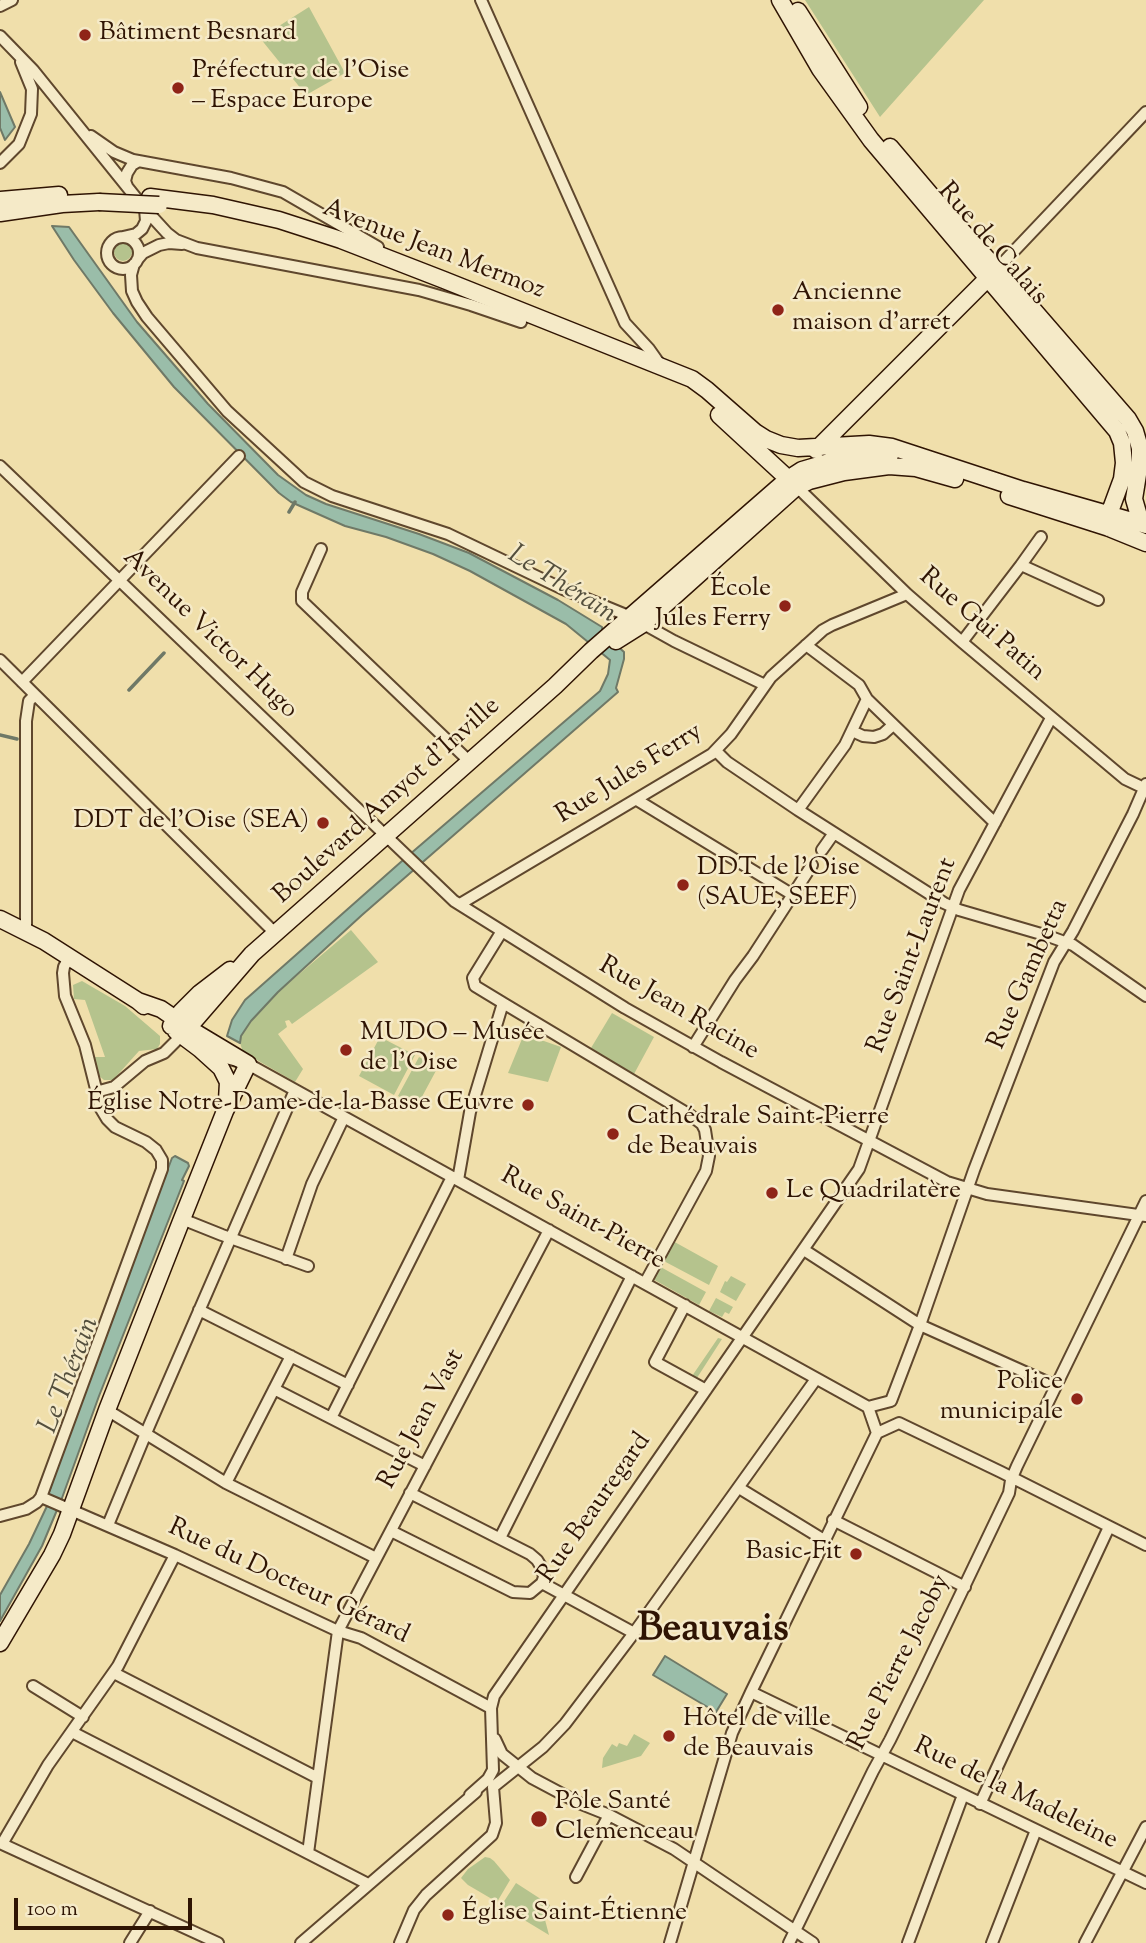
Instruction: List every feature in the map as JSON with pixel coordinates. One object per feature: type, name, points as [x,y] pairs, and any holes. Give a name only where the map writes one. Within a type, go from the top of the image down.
[{"type":"main road","name":"Rue de Calais","points":[[780,0],[820,69],[870,140],[1102,388],[1132,424],[1140,448],[1134,499],[1143,524]]},
{"type":"main road","name":"Rue de Calais","points":[[791,0],[867,118],[1117,431],[1125,463],[1109,521]]},
{"type":"main road","name":"Avenue Jean Mermoz","points":[[0,200],[45,195],[151,204],[227,216],[347,251],[691,391],[792,483]]},
{"type":"main road","name":"Avenue Jean Mermoz","points":[[0,213],[98,198]]},
{"type":"main road","name":"Avenue Jean Mermoz","points":[[151,204],[213,205],[279,220],[341,240],[685,376],[703,386],[766,439],[792,448],[869,444],[886,446],[954,468]]},
{"type":"main road","points":[[792,483],[804,480],[819,447],[993,274]]},
{"type":"main road","points":[[809,467],[843,458],[880,455],[910,458],[954,468],[1023,490],[1109,521],[1144,542]]},
{"type":"main road","points":[[792,483],[878,467],[906,467],[1109,521],[1143,524]]},
{"type":"main road","name":"Boulevard Amyot d'Inville","points":[[179,1027],[206,988],[276,934],[555,686],[637,620],[792,483]]},
{"type":"main road","points":[[0,919],[26,931],[138,1001],[158,1008],[179,1027]]},
{"type":"main road","name":"Boulevard Amyot d'Inville","points":[[179,1027],[211,1000],[252,954]]},
{"type":"main road","points":[[211,1000],[207,1025],[211,1037],[220,1047]]},
{"type":"main road","name":"Rue Saint-Pierre","points":[[179,1027],[248,1064]]},
{"type":"main road","name":"Rue Saint-Pierre","points":[[179,1027],[200,1049]]},
{"type":"main road","points":[[200,1049],[221,1068],[226,1077],[229,1088],[225,1111]]},
{"type":"main road","points":[[0,1643],[52,1555],[66,1507],[225,1111],[248,1064]]},
{"type":"street","points":[[0,6],[12,0]]},
{"type":"street","points":[[481,0],[625,323],[661,366]]},
{"type":"street","points":[[0,36],[83,130],[127,186],[151,204],[167,233],[182,244]]},
{"type":"street","points":[[0,163],[22,140],[33,105],[28,76],[14,50]]},
{"type":"street","points":[[993,274],[1146,111]]},
{"type":"street","points":[[83,130],[114,152],[139,161],[231,178],[283,192],[366,241],[444,280]]},
{"type":"street","points":[[127,186],[127,173],[132,165],[139,161]]},
{"type":"street","points":[[151,204],[142,229],[136,234],[115,238],[109,244],[108,259],[120,269],[128,268],[144,253],[159,245],[182,244],[419,290],[471,304],[521,322]]},
{"type":"street","points":[[123,237],[131,239],[139,252],[131,275],[132,291],[147,317],[226,411],[297,476],[332,496],[448,534],[563,589],[637,620],[765,685]]},
{"type":"street","points":[[22,682],[239,456]]},
{"type":"street","name":"Avenue Victor Hugo","points":[[0,466],[386,836]]},
{"type":"street","name":"Rue Gui Patin","points":[[792,483],[907,594],[962,642],[1125,779],[1145,787]]},
{"type":"street","points":[[962,642],[1041,537]]},
{"type":"street","points":[[321,549],[302,592],[302,601],[470,762]]},
{"type":"street","points":[[1021,565],[1098,600]]},
{"type":"street","name":"Rue Jules Ferry","points":[[460,904],[716,751],[765,685],[806,645],[832,625],[907,594]]},
{"type":"street","points":[[806,645],[859,685],[867,699],[995,823]]},
{"type":"street","points":[[0,660],[276,934]]},
{"type":"street","points":[[26,931],[26,721],[29,701],[35,695]]},
{"type":"street","points":[[798,810],[845,745],[867,699]]},
{"type":"street","name":"Rue Saint-Laurent","points":[[804,1250],[856,1174],[963,882],[1051,718]]},
{"type":"street","points":[[852,731],[874,737],[883,734],[893,725]]},
{"type":"street","points":[[716,751],[727,762],[798,810],[953,907],[1065,942],[1081,950],[1146,996]]},
{"type":"street","name":"Rue Gambetta","points":[[891,1401],[967,1190],[1054,962],[1145,787]]},
{"type":"street","points":[[637,800],[793,895]]},
{"type":"street","points":[[822,850],[834,833]]},
{"type":"street","name":"Rue Jean Racine","points":[[386,836],[447,895],[625,1008],[947,1182],[967,1190],[996,1196],[1142,1216]]},
{"type":"street","points":[[693,1047],[812,865]]},
{"type":"street","points":[[502,931],[473,975],[475,986],[663,1098],[702,1124],[707,1136],[709,1156],[704,1177],[645,1283]]},
{"type":"street","points":[[0,1516],[26,1509],[41,1497],[162,1169],[159,1154],[146,1142],[111,1124],[101,1109],[82,1037],[65,996],[63,973],[69,957]]},
{"type":"street","points":[[331,1418],[455,1178],[470,1112],[503,1003]]},
{"type":"street","points":[[96,1092],[114,1087],[145,1061],[164,1053],[179,1027]]},
{"type":"street","name":"Rue Saint-Pierre","points":[[200,1049],[248,1064],[868,1407]]},
{"type":"street","points":[[108,1525],[295,1090]]},
{"type":"street","points":[[286,1259],[312,1184],[344,1117]]},
{"type":"street","name":"Rue Pierre Jacoby","points":[[789,1943],[965,1587],[1009,1493],[1012,1478],[1142,1216],[1146,1200]]},
{"type":"street","points":[[183,1219],[309,1266]]},
{"type":"street","name":"Rue Jean Vast","points":[[308,1853],[338,1631],[549,1230]]},
{"type":"street","points":[[804,1250],[920,1325],[1056,1386]]},
{"type":"street","name":"Rue Beauregard","points":[[491,1708],[494,1696],[563,1595],[804,1250]]},
{"type":"street","points":[[500,1538],[632,1276]]},
{"type":"street","points":[[685,1305],[655,1362],[706,1390]]},
{"type":"street","points":[[199,1310],[348,1385]]},
{"type":"street","points":[[226,1483],[291,1356]]},
{"type":"street","points":[[400,1943],[414,1910],[426,1895],[492,1835],[496,1823],[493,1787],[558,1731],[596,1684],[816,1379]]},
{"type":"street","points":[[274,1389],[425,1466]]},
{"type":"street","points":[[877,1433],[868,1407],[891,1401],[899,1423],[1146,1545]]},
{"type":"street","points":[[107,1410],[226,1483],[376,1558]]},
{"type":"street","points":[[670,1943],[732,1733],[877,1433],[899,1423]]},
{"type":"street","points":[[739,1488],[824,1540]]},
{"type":"street","points":[[391,1531],[513,1592],[530,1593],[542,1583],[543,1572],[537,1560],[530,1554],[410,1493]]},
{"type":"street","name":"Rue du Docteur Gérard","points":[[41,1497],[175,1555],[338,1631],[360,1638],[491,1708]]},
{"type":"street","points":[[834,1520],[965,1587]]},
{"type":"street","points":[[980,1804],[1109,1527]]},
{"type":"street","points":[[175,1555],[114,1673],[45,1771],[1,1844],[218,1943]]},
{"type":"street","points":[[542,1583],[634,1633]]},
{"type":"street","points":[[114,1673],[318,1778]]},
{"type":"street","points":[[33,1686],[83,1717]]},
{"type":"street","name":"Rue de la Madeleine","points":[[751,1692],[1146,1883]]},
{"type":"street","points":[[302,1943],[488,1779],[493,1770],[491,1708]]},
{"type":"street","points":[[492,1731],[500,1750],[532,1778],[651,1836],[813,1943]]},
{"type":"street","points":[[72,1732],[368,1884]]},
{"type":"street","points":[[470,1795],[518,1768]]},
{"type":"street","points":[[908,1943],[963,1795]]},
{"type":"street","points":[[576,1877],[609,1815]]},
{"type":"street","points":[[1085,1943],[1146,1827]]},
{"type":"street","points":[[992,1943],[1035,1830]]},
{"type":"street","points":[[130,1943],[150,1911]]},
{"type":"green space","points":[[805,0],[984,0],[880,117]]},
{"type":"green space","points":[[309,7],[345,73],[306,95],[260,38]]},
{"type":"green space","points":[[123,243],[129,246],[132,252],[129,258],[123,261],[117,258],[114,252],[117,246]]},
{"type":"green space","points":[[351,930],[378,962],[292,1024],[289,1020],[285,1021],[287,1027],[278,1034],[303,1069],[295,1082],[243,1052],[241,1036],[257,1014],[278,992]]},
{"type":"green space","points":[[82,981],[125,1006],[160,1036],[157,1049],[139,1051],[113,1080],[104,1080],[98,1075],[94,1057],[105,1057],[85,1000],[74,999],[73,985]]},
{"type":"green space","points":[[612,1013],[654,1037],[634,1074],[591,1048]]},
{"type":"green space","points":[[524,1034],[561,1047],[548,1082],[508,1073]]},
{"type":"green space","points":[[380,1037],[415,1055],[394,1095],[359,1076]]},
{"type":"green space","points":[[419,1057],[438,1067],[417,1106],[398,1096]]},
{"type":"green space","points":[[671,1240],[718,1266],[709,1285],[660,1259]]},
{"type":"green space","points":[[657,1265],[706,1292],[699,1305],[651,1278]]},
{"type":"green space","points":[[731,1276],[746,1284],[736,1301],[720,1292],[725,1281]]},
{"type":"green space","points":[[716,1298],[733,1307],[729,1314],[725,1312],[722,1317],[709,1311]]},
{"type":"green space","points":[[718,1338],[722,1339],[695,1381],[690,1379]]},
{"type":"green space","points":[[634,1734],[650,1743],[641,1756],[602,1768],[603,1758],[612,1744],[617,1747],[619,1743],[627,1746]]},
{"type":"green space","points":[[485,1857],[494,1861],[510,1880],[497,1902],[461,1878],[468,1869]]},
{"type":"green space","points":[[516,1883],[550,1905],[544,1916],[549,1935],[501,1906]]},
{"type":"shaded area","points":[[0,92],[15,127],[5,140],[0,128]]},
{"type":"shaded area","points":[[52,226],[69,227],[137,322],[208,404],[278,475],[306,495],[326,504],[469,553],[558,600],[602,627],[602,632],[624,652],[616,688],[618,692],[362,915],[278,992],[251,1021],[241,1036],[240,1043],[227,1036],[232,1020],[245,1000],[600,691],[608,674],[610,660],[566,624],[470,571],[386,537],[345,526],[291,502],[279,493],[174,387],[113,313]]},
{"type":"shaded area","points":[[175,1156],[188,1163],[182,1180],[184,1181],[42,1546],[0,1621],[0,1595],[47,1506],[49,1492],[80,1400]]},
{"type":"shaded area","points":[[665,1656],[727,1694],[716,1712],[653,1675]]},
{"type":"waterway","points":[[289,512],[295,502]]},
{"type":"waterway","points":[[129,690],[164,653]]},
{"type":"waterway","points":[[0,735],[17,739]]},
{"type":"place","name":"Bâtiment Besnard","points":[[85,35]]},
{"type":"place","name":"Préfecture de l'Oise – Espace Europe","points":[[178,88]]},
{"type":"place","name":"Ancienne maison d'arret","points":[[778,310]]},
{"type":"place","name":"École Jules Ferry","points":[[785,606]]},
{"type":"place","name":"DDT de l'Oise (SEA)","points":[[323,823]]},
{"type":"place","name":"DDT de l'Oise (SAUE, SEEF)","points":[[683,885]]},
{"type":"place","name":"MUDO – Musée de l'Oise","points":[[346,1050]]},
{"type":"place","name":"Église Notre-Dame-de-la-Basse Œuvre","points":[[528,1105]]},
{"type":"place","name":"Cathédrale Saint-Pierre de Beauvais","points":[[613,1134]]},
{"type":"place","name":"Le Quadrilatère","points":[[772,1193]]},
{"type":"place","name":"Police municipale","points":[[1077,1399]]},
{"type":"place","name":"Basic-Fit","points":[[856,1554]]},
{"type":"place","name":"Hôtel de ville de Beauvais","points":[[669,1736]]},
{"type":"place","name":"Pôle Santé Clemenceau","points":[[539,1819]]},
{"type":"place","name":"Église Saint-Étienne","points":[[448,1915]]},
{"type":"district","name":"Beauvais","points":[[713,1632]]},
{"type":"water label","name":"Le Thérain","points":[[561,586]]},
{"type":"water label","name":"Le Thérain","points":[[71,1376]]}]
